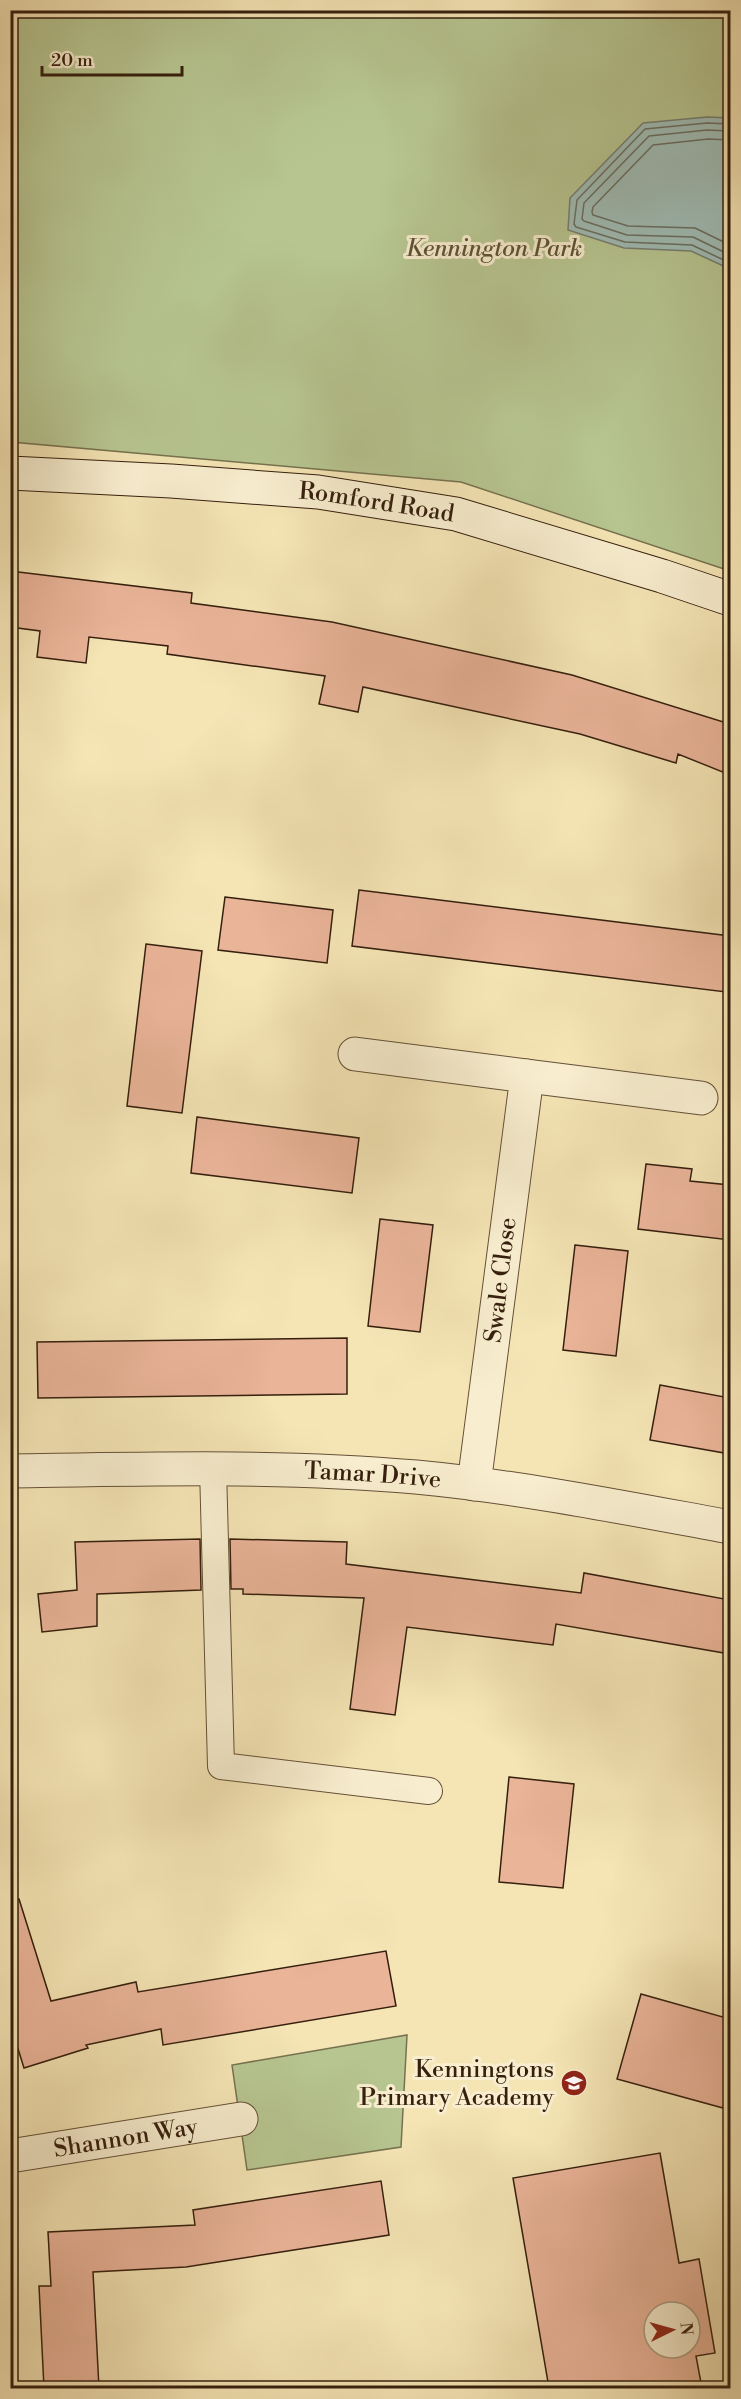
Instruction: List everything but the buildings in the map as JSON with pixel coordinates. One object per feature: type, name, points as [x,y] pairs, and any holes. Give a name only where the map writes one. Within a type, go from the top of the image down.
[{"type":"street","name":"Romford Road","points":[[10,473],[160,480],[318,492],[456,514],[662,576],[730,599]]},
{"type":"street","points":[[355,1054],[701,1098]]},
{"type":"street","name":"Swale Close","points":[[474,1484],[527,1076]]},
{"type":"street","name":"Tamar Drive","points":[[10,1472],[278,1468],[415,1477],[474,1484],[730,1527]]},
{"type":"street","name":"Shannon Way","points":[[10,2156],[241,2119]]},
{"type":"lane","points":[[213,1468],[221,1766],[429,1791]]},
{"type":"green space","name":"Kennington Park","points":[[10,11],[730,11],[730,571],[461,482],[11,442]]},
{"type":"green space","points":[[407,2035],[401,2147],[247,2170],[232,2065]]},
{"type":"water","points":[[707,117],[730,118],[730,269],[691,251],[624,248],[568,230],[570,198],[643,123]]},
{"type":"place","name":"Kenningtons Primary Academy","points":[[574,2083]]}]
